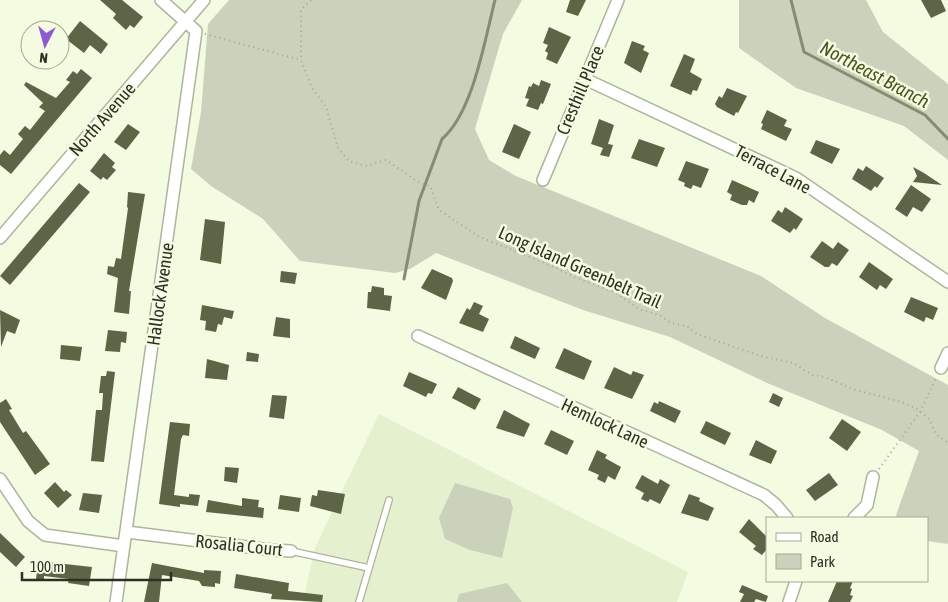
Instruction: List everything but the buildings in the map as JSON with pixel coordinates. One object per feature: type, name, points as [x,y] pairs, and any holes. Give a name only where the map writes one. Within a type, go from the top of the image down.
[{"type":"street","points":[[161,0],[196,31]]},
{"type":"street","name":"North Avenue","points":[[0,238],[204,0]]},
{"type":"street","name":"Cresthill Place","points":[[543,180],[618,0]]},
{"type":"street","name":"Hallock Avenue","points":[[116,602],[196,31]]},
{"type":"street","name":"Terrace Lane","points":[[585,79],[796,178],[948,282]]},
{"type":"street","name":"Hemlock Lane","points":[[418,336],[764,495],[786,517]]},
{"type":"street","points":[[941,368],[948,354]]},
{"type":"street","points":[[855,517],[867,505],[873,477]]},
{"type":"street","points":[[0,479],[28,521],[45,535],[124,546]]},
{"type":"street","name":"Rosalia Court","points":[[127,532],[292,551]]},
{"type":"street","points":[[789,602],[796,582]]},
{"type":"lane","points":[[359,602],[389,500]]},
{"type":"lane","points":[[292,551],[369,568]]},
{"type":"path","name":"Long Island Greenbelt Trail","points":[[310,0],[301,10],[301,60],[312,88],[326,107],[338,148],[349,161],[366,166],[386,160],[420,183],[430,186],[439,210],[478,236],[581,280],[615,292],[638,309],[661,316],[671,323],[688,327],[697,334],[760,356],[793,363],[813,375],[825,377],[852,389],[902,402],[929,419],[936,434],[948,443]]},
{"type":"path","points":[[196,31],[301,60]]},
{"type":"path","points":[[873,477],[920,412],[941,368]]},
{"type":"shaded area","points":[[379,414],[688,572],[677,602],[303,602],[314,550]]},
{"type":"green space","points":[[229,0],[522,0],[503,34],[475,129],[489,160],[516,176],[761,276],[825,318],[948,385],[948,544],[928,541],[928,517],[897,517],[896,515],[919,451],[882,430],[767,383],[670,337],[583,310],[436,253],[410,269],[395,273],[300,261],[263,219],[211,186],[191,169],[201,112],[208,24]]},
{"type":"green space","points":[[739,0],[866,0],[883,32],[948,84],[948,160],[904,126],[796,88],[739,48]]},
{"type":"green space","points":[[455,483],[510,499],[513,508],[502,558],[470,550],[445,539],[439,518]]},
{"type":"green space","points":[[507,583],[522,602],[457,602],[459,594]]},
{"type":"waterway","points":[[404,279],[419,201],[442,139],[453,127],[470,94],[495,0]]},
{"type":"waterway","name":"Northeast Branch","points":[[791,0],[804,52],[925,115],[948,139]]}]
